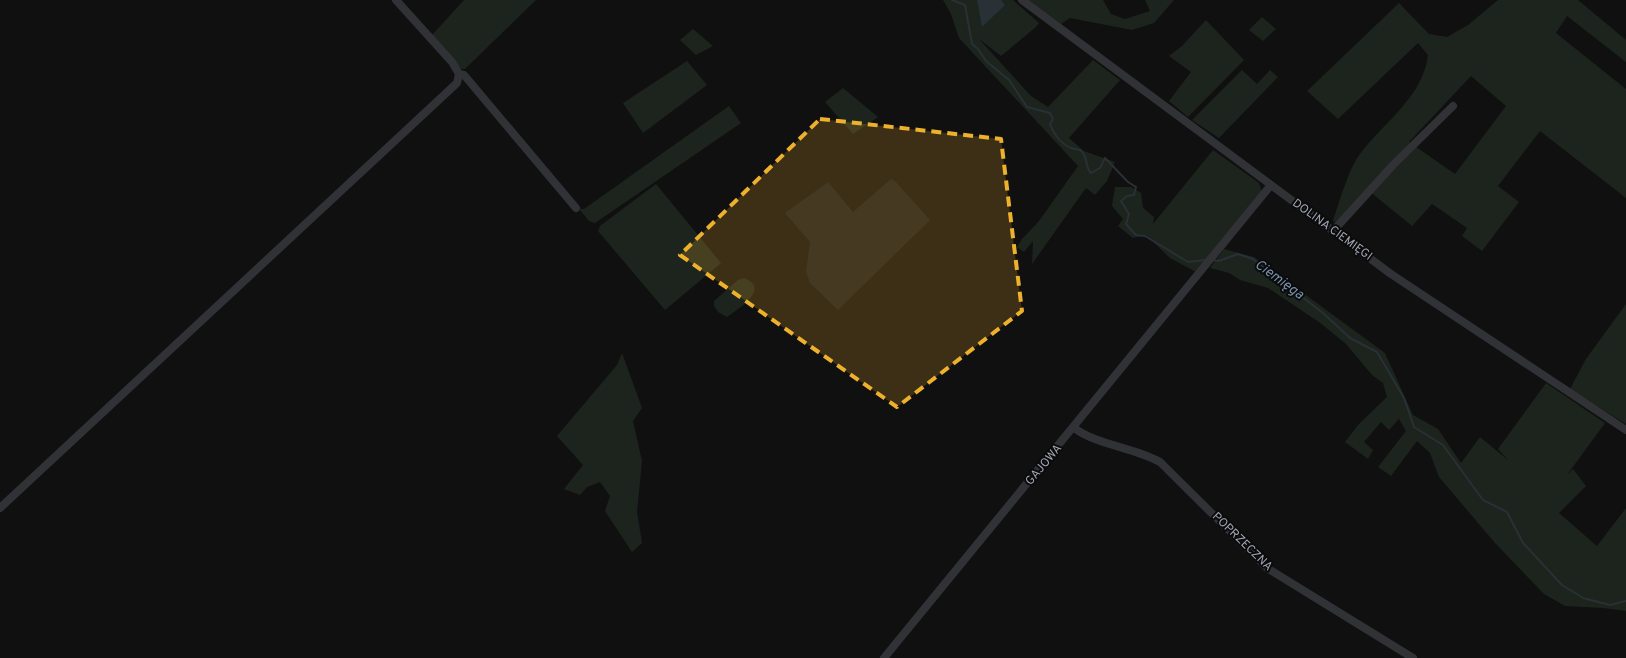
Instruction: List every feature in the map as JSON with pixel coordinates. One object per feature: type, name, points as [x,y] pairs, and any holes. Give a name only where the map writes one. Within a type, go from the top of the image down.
[{"type":"street","points":[[396,0],[452,62],[459,74],[464,76],[576,208]]},
{"type":"street","name":"DOLINA CIEMIĘGI","points":[[1022,0],[1402,281],[1626,430]]},
{"type":"street","points":[[0,508],[450,90],[457,83],[459,74]]},
{"type":"street","points":[[1332,231],[1394,164],[1453,106]]},
{"type":"street","name":"GAJOWA","points":[[884,658],[1271,185]]},
{"type":"street","name":"POPRZECZNA","points":[[1074,428],[1084,434],[1144,454],[1160,462],[1267,568],[1413,658]]},
{"type":"highlighted area","points":[[820,119],[1001,139],[1022,311],[897,407],[680,255]]},
{"type":"shaded area","points":[[464,0],[536,0],[465,69],[461,69],[432,35]]},
{"type":"shaded area","points":[[943,0],[1013,0],[1039,23],[1001,56],[979,39],[1031,96],[1048,107],[1093,60],[1120,80],[1069,138],[1084,151],[1115,162],[1107,181],[1095,195],[1086,188],[1032,264],[1033,241],[1024,252],[1017,247],[1039,221],[1078,166],[959,38],[951,14]]},
{"type":"shaded area","points":[[977,0],[1001,0],[1005,5],[982,27]]},
{"type":"shaded area","points":[[1027,0],[1103,0],[1111,14],[1125,19],[1150,11],[1145,0],[1174,0],[1154,23],[1132,30],[1070,18],[1061,24]]},
{"type":"shaded area","points":[[1498,0],[1578,0],[1626,40],[1626,62],[1567,16],[1556,33],[1626,89],[1626,198],[1540,131],[1498,186],[1519,202],[1482,251],[1462,236],[1467,228],[1432,204],[1412,226],[1369,191],[1341,228],[1333,221],[1356,160],[1411,96],[1425,70],[1428,55],[1418,43],[1338,119],[1307,91],[1399,3],[1429,34],[1447,37],[1468,25]],"holes":[[[1471,76],[1506,106],[1455,174],[1409,142]]]},
{"type":"shaded area","points":[[1262,17],[1276,29],[1263,41],[1249,30]]},
{"type":"shaded area","points":[[1206,20],[1244,60],[1188,117],[1169,101],[1191,72],[1169,56],[1182,46]]},
{"type":"shaded area","points":[[693,29],[713,46],[696,55],[680,40]]},
{"type":"shaded area","points":[[687,61],[707,85],[643,133],[623,103]]},
{"type":"shaded area","points":[[1242,70],[1257,84],[1270,70],[1278,77],[1219,138],[1192,120]]},
{"type":"shaded area","points":[[843,88],[878,117],[853,134],[825,102]]},
{"type":"shaded area","points":[[729,106],[741,123],[595,223],[589,221],[579,209],[584,209]]},
{"type":"shaded area","points":[[1213,150],[1259,183],[1262,192],[1196,272],[1170,258],[1146,235],[1133,238],[1118,226],[1123,219],[1112,206],[1115,187],[1131,187],[1141,193],[1143,208],[1154,217],[1153,224]]},
{"type":"shaded area","points":[[891,179],[895,181],[930,220],[838,310],[810,283],[806,272],[810,242],[785,213],[828,182],[853,212]]},
{"type":"shaded area","points":[[656,184],[721,263],[665,310],[598,231],[600,226]]},
{"type":"shaded area","points":[[1224,249],[1254,257],[1385,353],[1413,415],[1438,429],[1461,463],[1480,437],[1508,460],[1498,449],[1546,383],[1605,423],[1567,475],[1573,469],[1586,486],[1559,513],[1597,546],[1626,508],[1626,611],[1565,606],[1544,594],[1495,543],[1439,477],[1430,453],[1417,441],[1391,476],[1378,467],[1406,431],[1399,419],[1389,430],[1381,422],[1364,442],[1373,450],[1368,459],[1345,442],[1358,425],[1387,397],[1383,383],[1372,375],[1346,344],[1319,322],[1268,288],[1240,280],[1229,273],[1210,268]]},
{"type":"shaded area","points":[[744,278],[752,283],[755,288],[750,299],[727,317],[718,312],[714,306],[714,301],[738,280]]},
{"type":"shaded area","points":[[1626,304],[1626,424],[1570,389],[1586,359]]},
{"type":"shaded area","points":[[622,353],[642,408],[633,421],[642,461],[637,512],[642,543],[632,552],[605,511],[610,496],[600,482],[587,487],[580,495],[564,489],[583,465],[557,436],[617,365]]},
{"type":"waterway","name":"Ciemięga","points":[[952,0],[965,5],[972,44],[986,61],[1009,80],[1027,107],[1050,113],[1053,119],[1050,124],[1056,135],[1067,146],[1082,152],[1091,173],[1100,168],[1105,158],[1128,182],[1136,187],[1134,195],[1127,196],[1121,201],[1129,214],[1126,224],[1136,235],[1145,236],[1188,262],[1205,260]]},
{"type":"waterway","name":"Ciemięga","points":[[1213,260],[1219,261],[1238,254],[1253,259],[1323,313],[1350,338],[1377,352],[1404,398],[1414,427],[1443,445],[1483,500],[1507,512],[1523,543],[1562,585],[1583,598],[1610,605],[1626,601]]}]
